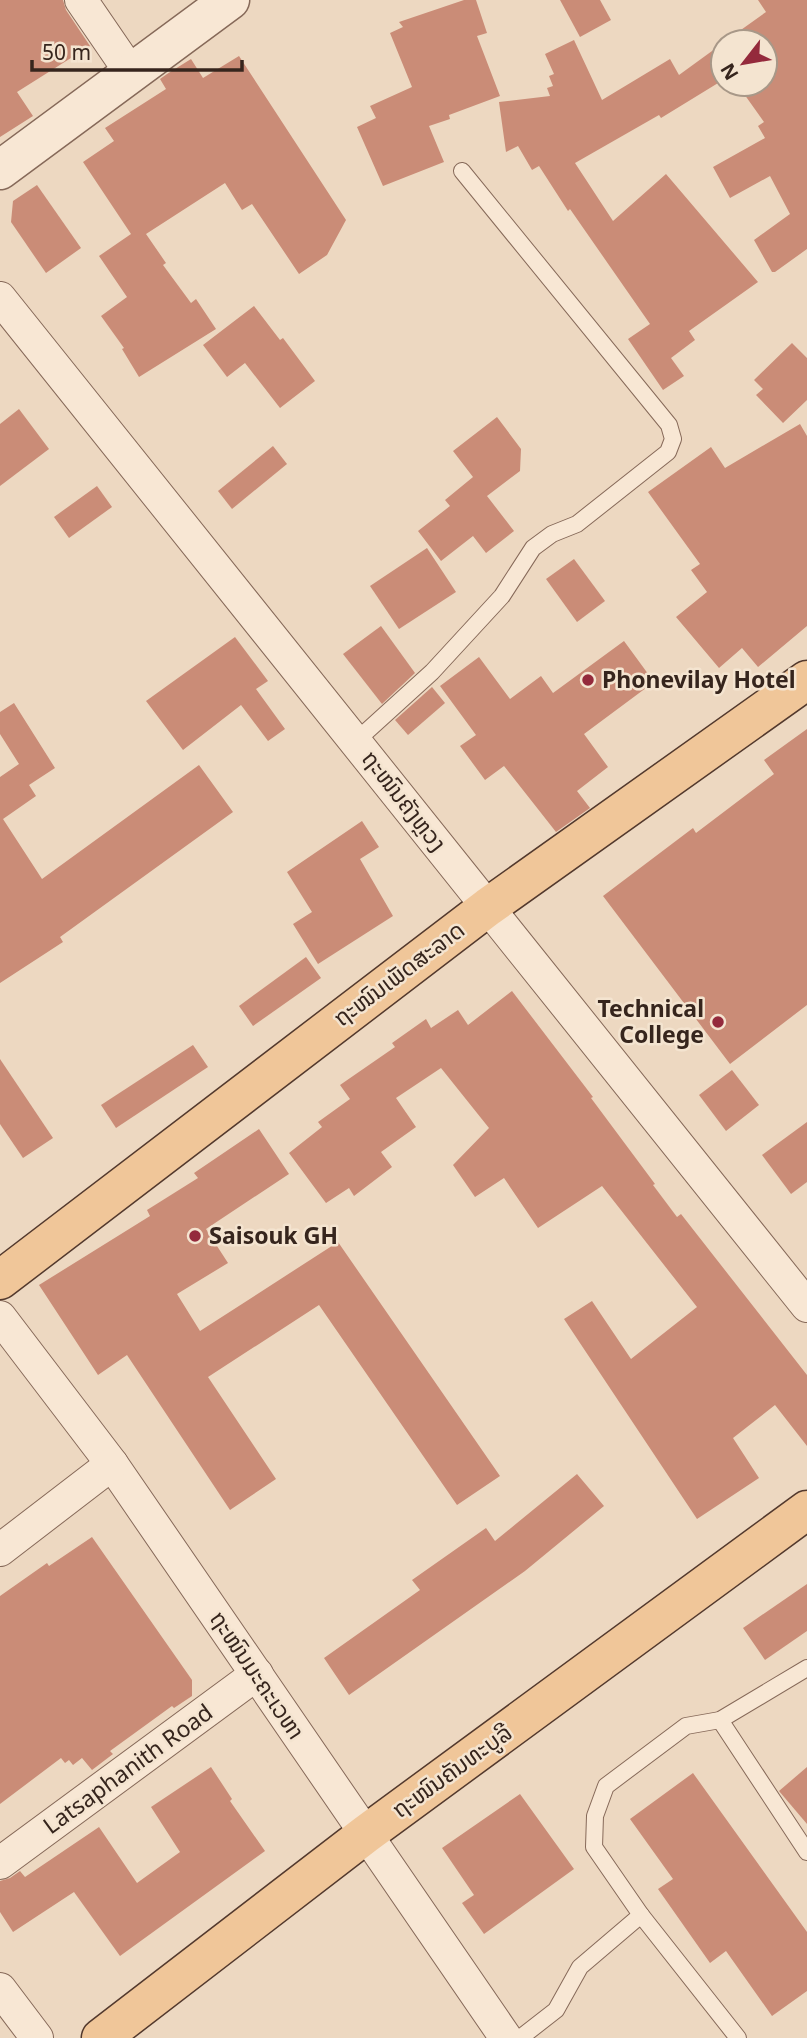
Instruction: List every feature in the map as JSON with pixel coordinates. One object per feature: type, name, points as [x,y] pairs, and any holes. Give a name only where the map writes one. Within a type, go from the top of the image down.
[{"type":"main road","name":"ຖະໜົນເພັດສະລາດ","points":[[0,1280],[488,907],[807,680]]},
{"type":"main road","name":"ຖະໜົນຄັນທະບູລີ","points":[[101,2038],[366,1834],[807,1510]]},
{"type":"street","points":[[81,0],[131,73]]},
{"type":"street","points":[[0,170],[230,0]]},
{"type":"street","name":"ຖະໜົນຄັງຫຼວງ","points":[[0,298],[807,1306]]},
{"type":"street","name":"ຖະໜົນມະຄະເວຫາ","points":[[0,1317],[113,1464],[506,2038]]},
{"type":"street","points":[[0,1550],[113,1464]]},
{"type":"street","name":"Latsaphanith Road","points":[[0,1863],[257,1674]]},
{"type":"street","points":[[0,1989],[37,2038]]},
{"type":"lane","points":[[356,741],[432,672],[502,596],[533,548],[552,534],[577,524],[654,464],[667,452],[673,439],[669,425],[462,171]]},
{"type":"lane","points":[[738,2038],[641,1915],[594,1847],[595,1816],[606,1786],[686,1726],[720,1720],[807,1668]]},
{"type":"lane","points":[[720,1720],[807,1852]]},
{"type":"lane","points":[[520,2038],[555,2010],[580,1967],[641,1915]]},
{"type":"building","points":[[0,0],[63,0],[66,10],[90,46],[17,92],[33,116],[0,137]]},
{"type":"building","points":[[464,0],[476,0],[487,33],[477,36],[500,96],[449,115],[450,119],[429,126],[444,162],[383,186],[357,127],[376,118],[370,106],[412,87],[390,33],[403,27],[399,22]]},
{"type":"building","points":[[560,0],[600,0],[611,20],[580,37]]},
{"type":"building","points":[[758,0],[807,0],[807,249],[775,272],[772,272],[754,240],[790,214],[770,176],[730,198],[713,167],[765,138],[758,126],[764,122],[747,98],[779,98],[779,28],[744,28],[766,12]]},
{"type":"building","points":[[574,40],[602,100],[670,59],[679,75],[709,53],[709,89],[661,118],[659,115],[575,163],[613,221],[666,174],[758,282],[689,331],[695,340],[671,358],[684,376],[663,390],[628,339],[650,324],[570,209],[568,211],[539,166],[532,170],[518,146],[506,152],[499,102],[550,96],[547,88],[553,86],[549,76],[554,74],[545,54]]},
{"type":"building","points":[[239,56],[346,220],[327,255],[299,274],[252,204],[242,210],[225,183],[146,234],[166,263],[163,265],[191,303],[196,299],[216,329],[139,377],[122,349],[124,348],[101,316],[127,297],[99,256],[131,234],[83,162],[114,141],[105,128],[166,89],[160,79],[167,74],[191,59],[203,78]]},
{"type":"building","points":[[37,185],[81,248],[46,273],[11,222],[13,201]]},
{"type":"building","points":[[254,306],[280,340],[283,338],[315,381],[280,408],[245,363],[227,377],[203,345]]},
{"type":"building","points":[[792,343],[807,358],[807,400],[783,423],[756,395],[763,389],[754,380]]},
{"type":"building","points":[[19,409],[49,449],[0,486],[0,424]]},
{"type":"building","points":[[497,417],[521,449],[520,471],[487,496],[514,531],[486,553],[473,536],[441,561],[418,531],[450,506],[445,500],[473,477],[453,451]]},
{"type":"building","points":[[800,424],[807,436],[807,626],[758,667],[742,648],[719,668],[676,617],[707,592],[691,570],[700,564],[648,492],[711,447],[725,468]]},
{"type":"building","points":[[273,446],[287,464],[232,509],[218,491]]},
{"type":"building","points":[[97,486],[112,507],[69,538],[54,517]]},
{"type":"building","points":[[427,548],[456,592],[399,629],[370,586]]},
{"type":"building","points":[[574,559],[605,601],[577,622],[546,579]]},
{"type":"building","points":[[381,626],[415,673],[382,704],[343,654]]},
{"type":"building","points":[[235,637],[268,681],[256,689],[285,729],[268,741],[241,705],[183,750],[146,701]]},
{"type":"building","points":[[624,641],[654,682],[584,734],[608,767],[577,791],[590,808],[556,832],[504,766],[485,780],[460,746],[476,735],[440,686],[479,657],[510,699],[541,676],[553,693]]},
{"type":"building","points":[[432,687],[445,703],[408,735],[395,720]]},
{"type":"building","points":[[14,703],[55,768],[29,785],[36,796],[3,819],[42,879],[199,765],[233,812],[60,937],[63,942],[0,983],[0,777],[19,764],[0,734],[0,712]]},
{"type":"building","name":"Technical College","points":[[807,729],[807,1005],[730,1064],[603,896],[693,828],[696,833],[774,774],[764,760]]},
{"type":"building","points":[[362,821],[379,847],[360,859],[393,916],[318,964],[293,924],[312,912],[287,872]]},
{"type":"building","points":[[306,957],[321,978],[253,1026],[239,1006]]},
{"type":"building","points":[[512,991],[593,1097],[591,1098],[677,1217],[681,1214],[807,1375],[807,1446],[775,1405],[733,1438],[759,1478],[697,1519],[564,1319],[592,1301],[631,1359],[697,1307],[602,1186],[538,1228],[504,1178],[475,1197],[453,1165],[489,1128],[441,1068],[396,1098],[416,1127],[381,1152],[392,1167],[354,1196],[349,1188],[326,1203],[289,1153],[322,1127],[318,1122],[350,1099],[340,1085],[395,1047],[392,1043],[426,1019],[431,1028],[458,1010],[468,1025]]},
{"type":"building","points":[[193,1045],[208,1067],[116,1128],[101,1105]]},
{"type":"building","points":[[0,1059],[53,1138],[23,1158],[0,1124]]},
{"type":"building","points":[[732,1070],[759,1105],[726,1131],[699,1095]]},
{"type":"building","points":[[807,1122],[807,1182],[791,1194],[762,1155]]},
{"type":"building","points":[[259,1129],[289,1174],[206,1229],[228,1263],[177,1294],[200,1331],[338,1242],[500,1476],[457,1505],[319,1305],[208,1377],[276,1479],[230,1510],[127,1355],[98,1375],[39,1285],[150,1216],[147,1210],[198,1178],[194,1173]]},
{"type":"building","points":[[577,1474],[604,1506],[525,1571],[349,1695],[324,1658],[420,1590],[412,1580],[486,1528],[495,1541]]},
{"type":"building","points":[[92,1537],[192,1680],[192,1696],[174,1708],[172,1706],[110,1751],[113,1754],[92,1770],[82,1758],[73,1765],[69,1760],[65,1763],[61,1758],[0,1804],[0,1596],[47,1563],[49,1566]]},
{"type":"building","points":[[807,1584],[807,1631],[765,1660],[743,1628]]},
{"type":"building","points":[[211,1767],[232,1799],[230,1801],[265,1851],[120,1956],[74,1892],[13,1932],[0,1912],[0,1881],[20,1871],[25,1877],[99,1827],[137,1883],[180,1852],[151,1807]]},
{"type":"building","points":[[807,1767],[807,1824],[779,1791]]},
{"type":"building","points":[[693,1773],[807,1932],[807,1991],[772,2016],[726,1951],[710,1963],[658,1889],[673,1879],[630,1819]]},
{"type":"building","points":[[520,1794],[574,1869],[484,1934],[462,1903],[474,1895],[442,1848]]},
{"type":"place","name":"Phonevilay Hotel","points":[[588,680]]},
{"type":"place","name":"Technical College","points":[[718,1022]]},
{"type":"place","name":"Saisouk GH","points":[[195,1236]]}]
